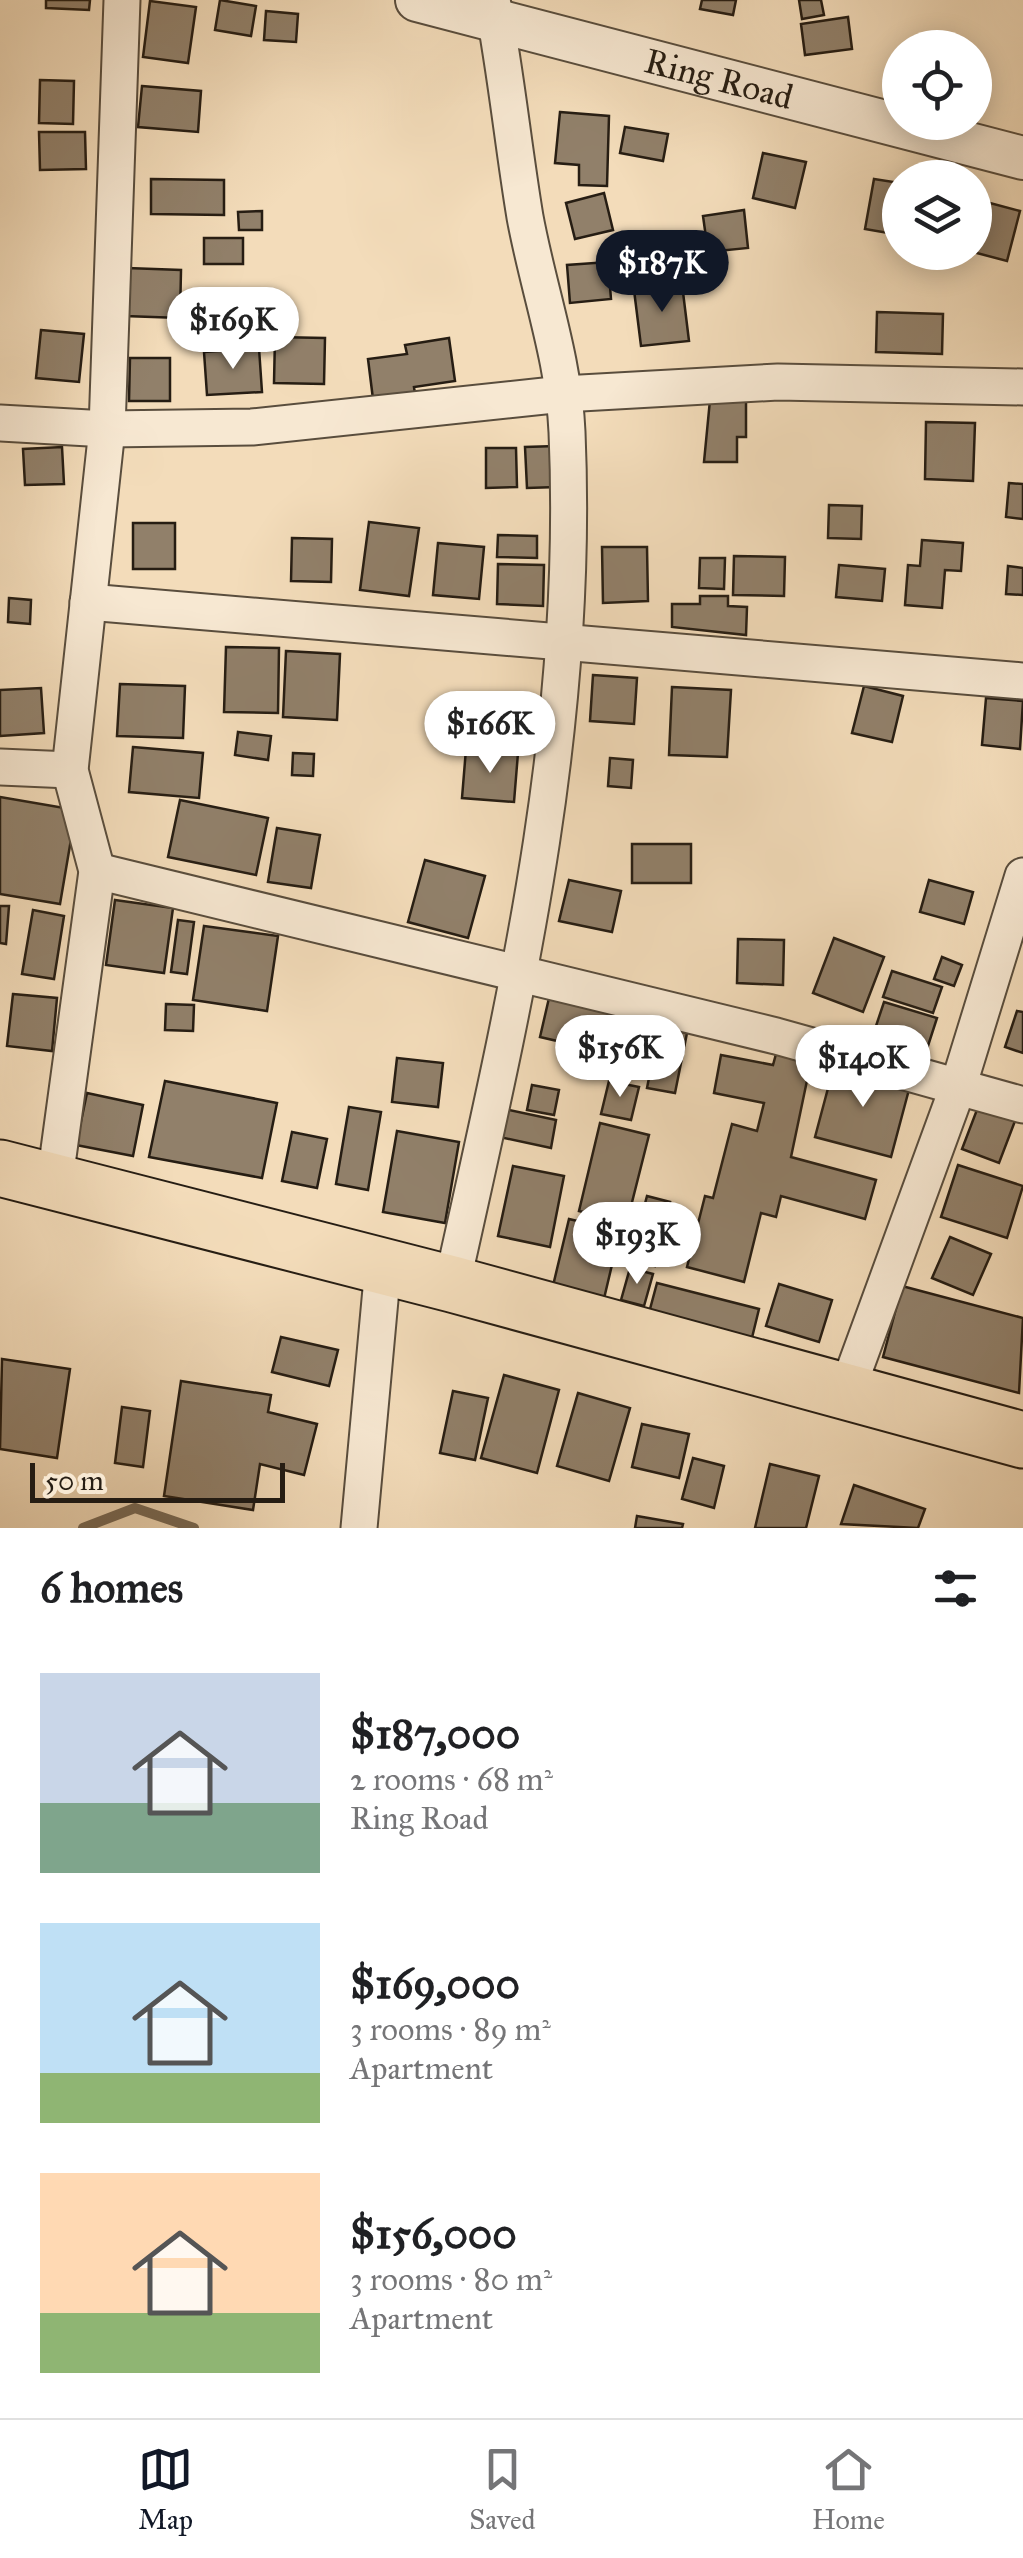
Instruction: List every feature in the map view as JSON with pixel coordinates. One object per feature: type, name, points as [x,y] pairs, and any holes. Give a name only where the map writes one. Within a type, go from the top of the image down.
[{"type":"highway","points":[[0,1168],[55,1179],[452,1284],[1023,1440]]},
{"type":"street","points":[[55,1179],[97,871],[70,770],[106,429],[122,0]]},
{"type":"street","name":"Ring Road","points":[[418,0],[494,11],[1023,158]]},
{"type":"street","points":[[452,1284],[521,974],[552,790],[564,641],[563,394],[526,218],[494,11]]},
{"type":"street","points":[[0,424],[106,429],[252,426],[563,394],[778,382],[1023,387]]},
{"type":"street","points":[[88,602],[1023,681]]},
{"type":"street","points":[[0,767],[70,770]]},
{"type":"street","points":[[97,871],[776,1036],[1023,1106]]},
{"type":"street","points":[[847,1390],[958,1087],[1023,876]]},
{"type":"street","points":[[360,1520],[383,1268]]},
{"type":"building","points":[[46,0],[90,0],[89,10],[46,8]]},
{"type":"building","points":[[220,0],[256,6],[251,36],[215,30]]},
{"type":"building","points":[[702,0],[736,0],[733,15],[700,9]]},
{"type":"building","points":[[799,0],[821,0],[824,15],[802,19]]},
{"type":"building","points":[[150,1],[196,7],[188,63],[143,57]]},
{"type":"building","points":[[266,11],[298,14],[296,42],[264,40]]},
{"type":"building","points":[[848,17],[852,49],[805,55],[801,24]]},
{"type":"building","points":[[40,80],[74,81],[73,124],[39,123]]},
{"type":"building","points":[[142,86],[201,91],[198,132],[138,127]]},
{"type":"building","points":[[560,112],[609,116],[607,186],[579,185],[579,165],[555,163]]},
{"type":"building","points":[[625,127],[668,134],[663,161],[620,153]]},
{"type":"building","points":[[39,132],[85,132],[86,169],[40,170]]},
{"type":"building","points":[[763,153],[806,162],[795,208],[753,198]]},
{"type":"building","points":[[151,179],[224,180],[224,215],[151,214]]},
{"type":"building","points":[[874,179],[882,180],[882,232],[865,229]]},
{"type":"building","points":[[604,193],[613,230],[575,239],[566,203]]},
{"type":"building","points":[[992,204],[1020,211],[1007,261],[992,257]]},
{"type":"building","points":[[744,210],[748,248],[708,252],[703,216]]},
{"type":"building","points":[[262,211],[262,230],[239,230],[238,212]]},
{"type":"building","points":[[204,238],[243,238],[243,264],[204,264]]},
{"type":"building","points":[[608,262],[611,299],[570,303],[567,265]]},
{"type":"building","points":[[127,268],[181,270],[180,318],[125,316]]},
{"type":"building","points":[[682,284],[689,341],[641,346],[634,290]]},
{"type":"building","points":[[877,312],[943,314],[942,354],[876,352]]},
{"type":"building","points":[[41,330],[84,334],[79,382],[36,378]]},
{"type":"building","points":[[275,337],[325,338],[324,384],[274,383]]},
{"type":"building","points":[[449,338],[455,381],[414,387],[415,394],[373,399],[368,359],[407,354],[405,345]]},
{"type":"building","points":[[259,348],[262,392],[207,395],[204,352]]},
{"type":"building","points":[[130,358],[170,358],[170,401],[129,401]]},
{"type":"building","points":[[746,399],[746,437],[737,437],[737,462],[704,462],[710,400]]},
{"type":"building","points":[[926,422],[975,423],[973,481],[925,479]]},
{"type":"building","points":[[556,446],[557,487],[527,488],[525,447]]},
{"type":"building","points":[[62,447],[64,484],[25,485],[23,449]]},
{"type":"building","points":[[486,448],[516,448],[517,487],[486,488]]},
{"type":"building","points":[[1009,483],[1023,484],[1023,519],[1006,517]]},
{"type":"building","points":[[829,505],[862,506],[861,539],[828,538]]},
{"type":"building","points":[[369,522],[419,528],[409,596],[360,590]]},
{"type":"building","points":[[133,523],[175,523],[175,569],[133,569]]},
{"type":"building","points":[[498,535],[537,536],[537,558],[497,557]]},
{"type":"building","points":[[292,538],[332,539],[331,582],[291,581]]},
{"type":"building","points":[[922,540],[963,543],[961,571],[945,570],[942,608],[905,605],[908,565],[920,566]]},
{"type":"building","points":[[438,543],[484,547],[479,599],[433,595]]},
{"type":"building","points":[[602,547],[647,547],[648,601],[603,603]]},
{"type":"building","points":[[734,556],[785,557],[784,596],[733,595]]},
{"type":"building","points":[[700,558],[725,558],[724,589],[699,588]]},
{"type":"building","points":[[498,564],[544,565],[543,606],[497,604]]},
{"type":"building","points":[[839,565],[885,569],[882,601],[836,597]]},
{"type":"building","points":[[1008,566],[1023,568],[1023,595],[1006,594]]},
{"type":"building","points":[[700,596],[728,596],[728,606],[747,607],[746,635],[672,627],[672,604],[700,604]]},
{"type":"building","points":[[9,598],[31,600],[30,624],[8,622]]},
{"type":"building","points":[[226,647],[279,648],[278,713],[224,712]]},
{"type":"building","points":[[286,651],[340,654],[337,720],[283,717]]},
{"type":"building","points":[[593,675],[637,678],[634,724],[590,721]]},
{"type":"building","points":[[120,684],[185,686],[183,738],[117,736]]},
{"type":"building","points":[[864,686],[903,696],[892,742],[852,733]]},
{"type":"building","points":[[672,687],[731,690],[727,757],[669,755]]},
{"type":"building","points":[[41,688],[44,733],[0,736],[0,690]]},
{"type":"building","points":[[986,698],[1023,701],[1020,749],[982,745]]},
{"type":"building","points":[[238,732],[271,736],[268,760],[235,755]]},
{"type":"building","points":[[133,747],[203,753],[199,798],[129,792]]},
{"type":"building","points":[[466,749],[518,753],[514,802],[462,798]]},
{"type":"building","points":[[293,753],[314,754],[313,776],[292,775]]},
{"type":"building","points":[[610,758],[633,760],[631,788],[608,786]]},
{"type":"building","points":[[0,797],[76,810],[60,904],[0,894]]},
{"type":"building","points":[[180,800],[268,818],[256,875],[168,857]]},
{"type":"building","points":[[277,828],[320,835],[311,888],[268,882]]},
{"type":"building","points":[[632,844],[691,844],[691,883],[632,883]]},
{"type":"building","points":[[425,860],[485,876],[468,938],[408,922]]},
{"type":"building","points":[[569,880],[621,891],[612,932],[559,921]]},
{"type":"building","points":[[929,880],[973,892],[964,924],[920,912]]},
{"type":"building","points":[[115,900],[173,908],[164,973],[106,965]]},
{"type":"building","points":[[0,906],[9,906],[6,944],[0,943]]},
{"type":"building","points":[[33,910],[64,916],[54,979],[22,974]]},
{"type":"building","points":[[178,920],[194,922],[187,974],[171,972]]},
{"type":"building","points":[[204,926],[278,936],[267,1011],[193,1000]]},
{"type":"building","points":[[834,938],[884,957],[863,1012],[813,993]]},
{"type":"building","points":[[738,939],[784,940],[783,985],[737,983]]},
{"type":"building","points":[[942,957],[962,965],[954,986],[934,979]]},
{"type":"building","points":[[892,971],[942,987],[933,1013],[883,997]]},
{"type":"building","points":[[13,994],[57,998],[52,1051],[7,1046]]},
{"type":"building","points":[[549,998],[687,1033],[675,1093],[647,1088],[652,1063],[540,1037]]},
{"type":"building","points":[[884,1002],[937,1018],[927,1049],[874,1032]]},
{"type":"building","points":[[166,1004],[194,1005],[193,1031],[165,1030]]},
{"type":"building","points":[[1017,1011],[1023,1012],[1023,1053],[1005,1047]]},
{"type":"building","points":[[779,1043],[813,1052],[791,1157],[876,1180],[865,1219],[781,1196],[776,1217],[761,1213],[744,1282],[687,1267],[705,1196],[713,1198],[732,1124],[757,1131],[764,1103],[714,1093],[721,1055],[773,1065]]},
{"type":"building","points":[[397,1058],[443,1063],[438,1107],[392,1102]]},
{"type":"building","points":[[835,1062],[911,1082],[891,1157],[815,1137]]},
{"type":"building","points":[[165,1081],[277,1103],[262,1178],[149,1157]]},
{"type":"building","points":[[609,1081],[639,1087],[631,1120],[601,1114]]},
{"type":"building","points":[[532,1085],[559,1090],[554,1115],[527,1110]]},
{"type":"building","points":[[87,1093],[143,1105],[133,1156],[76,1145]]},
{"type":"building","points":[[349,1107],[381,1112],[368,1190],[336,1184]]},
{"type":"building","points":[[978,1107],[1015,1121],[999,1163],[962,1149]]},
{"type":"building","points":[[500,1108],[556,1120],[551,1148],[495,1136]]},
{"type":"building","points":[[600,1123],[649,1135],[627,1222],[579,1211]]},
{"type":"building","points":[[397,1131],[459,1142],[445,1223],[383,1212]]},
{"type":"building","points":[[292,1132],[327,1139],[317,1188],[282,1181]]},
{"type":"building","points":[[958,1165],[1023,1186],[1007,1238],[941,1217]]},
{"type":"building","points":[[513,1166],[564,1176],[550,1247],[498,1236]]},
{"type":"building","points":[[647,1196],[670,1202],[660,1236],[638,1230]]},
{"type":"building","points":[[569,1219],[620,1231],[602,1307],[551,1294]]},
{"type":"building","points":[[950,1237],[991,1254],[973,1295],[932,1278]]},
{"type":"building","points":[[638,1240],[660,1245],[655,1266],[633,1262]]},
{"type":"building","points":[[630,1268],[653,1274],[644,1306],[621,1300]]},
{"type":"building","points":[[657,1283],[759,1309],[749,1350],[646,1324]]},
{"type":"building","points":[[779,1284],[832,1300],[819,1342],[766,1326]]},
{"type":"building","points":[[902,1286],[1023,1318],[1019,1393],[883,1357]]},
{"type":"building","points":[[281,1337],[338,1350],[329,1386],[272,1372]]},
{"type":"building","points":[[2,1359],[70,1369],[57,1458],[0,1449]]},
{"type":"building","points":[[504,1375],[559,1390],[537,1473],[481,1458]]},
{"type":"building","points":[[181,1381],[271,1395],[268,1412],[317,1424],[304,1475],[260,1464],[253,1510],[164,1496]]},
{"type":"building","points":[[453,1391],[488,1398],[475,1460],[440,1453]]},
{"type":"building","points":[[578,1393],[630,1408],[609,1481],[557,1466]]},
{"type":"building","points":[[122,1407],[150,1411],[143,1467],[115,1463]]},
{"type":"building","points":[[642,1424],[689,1434],[679,1478],[632,1467]]},
{"type":"building","points":[[693,1458],[724,1466],[714,1508],[682,1499]]},
{"type":"building","points":[[770,1464],[819,1476],[806,1528],[755,1528]]},
{"type":"building","points":[[854,1485],[925,1509],[918,1528],[841,1524]]},
{"type":"building","points":[[637,1516],[683,1524],[682,1528],[635,1528]]},
{"type":"waterway","points":[[83,1528],[135,1508],[194,1528]]}]
